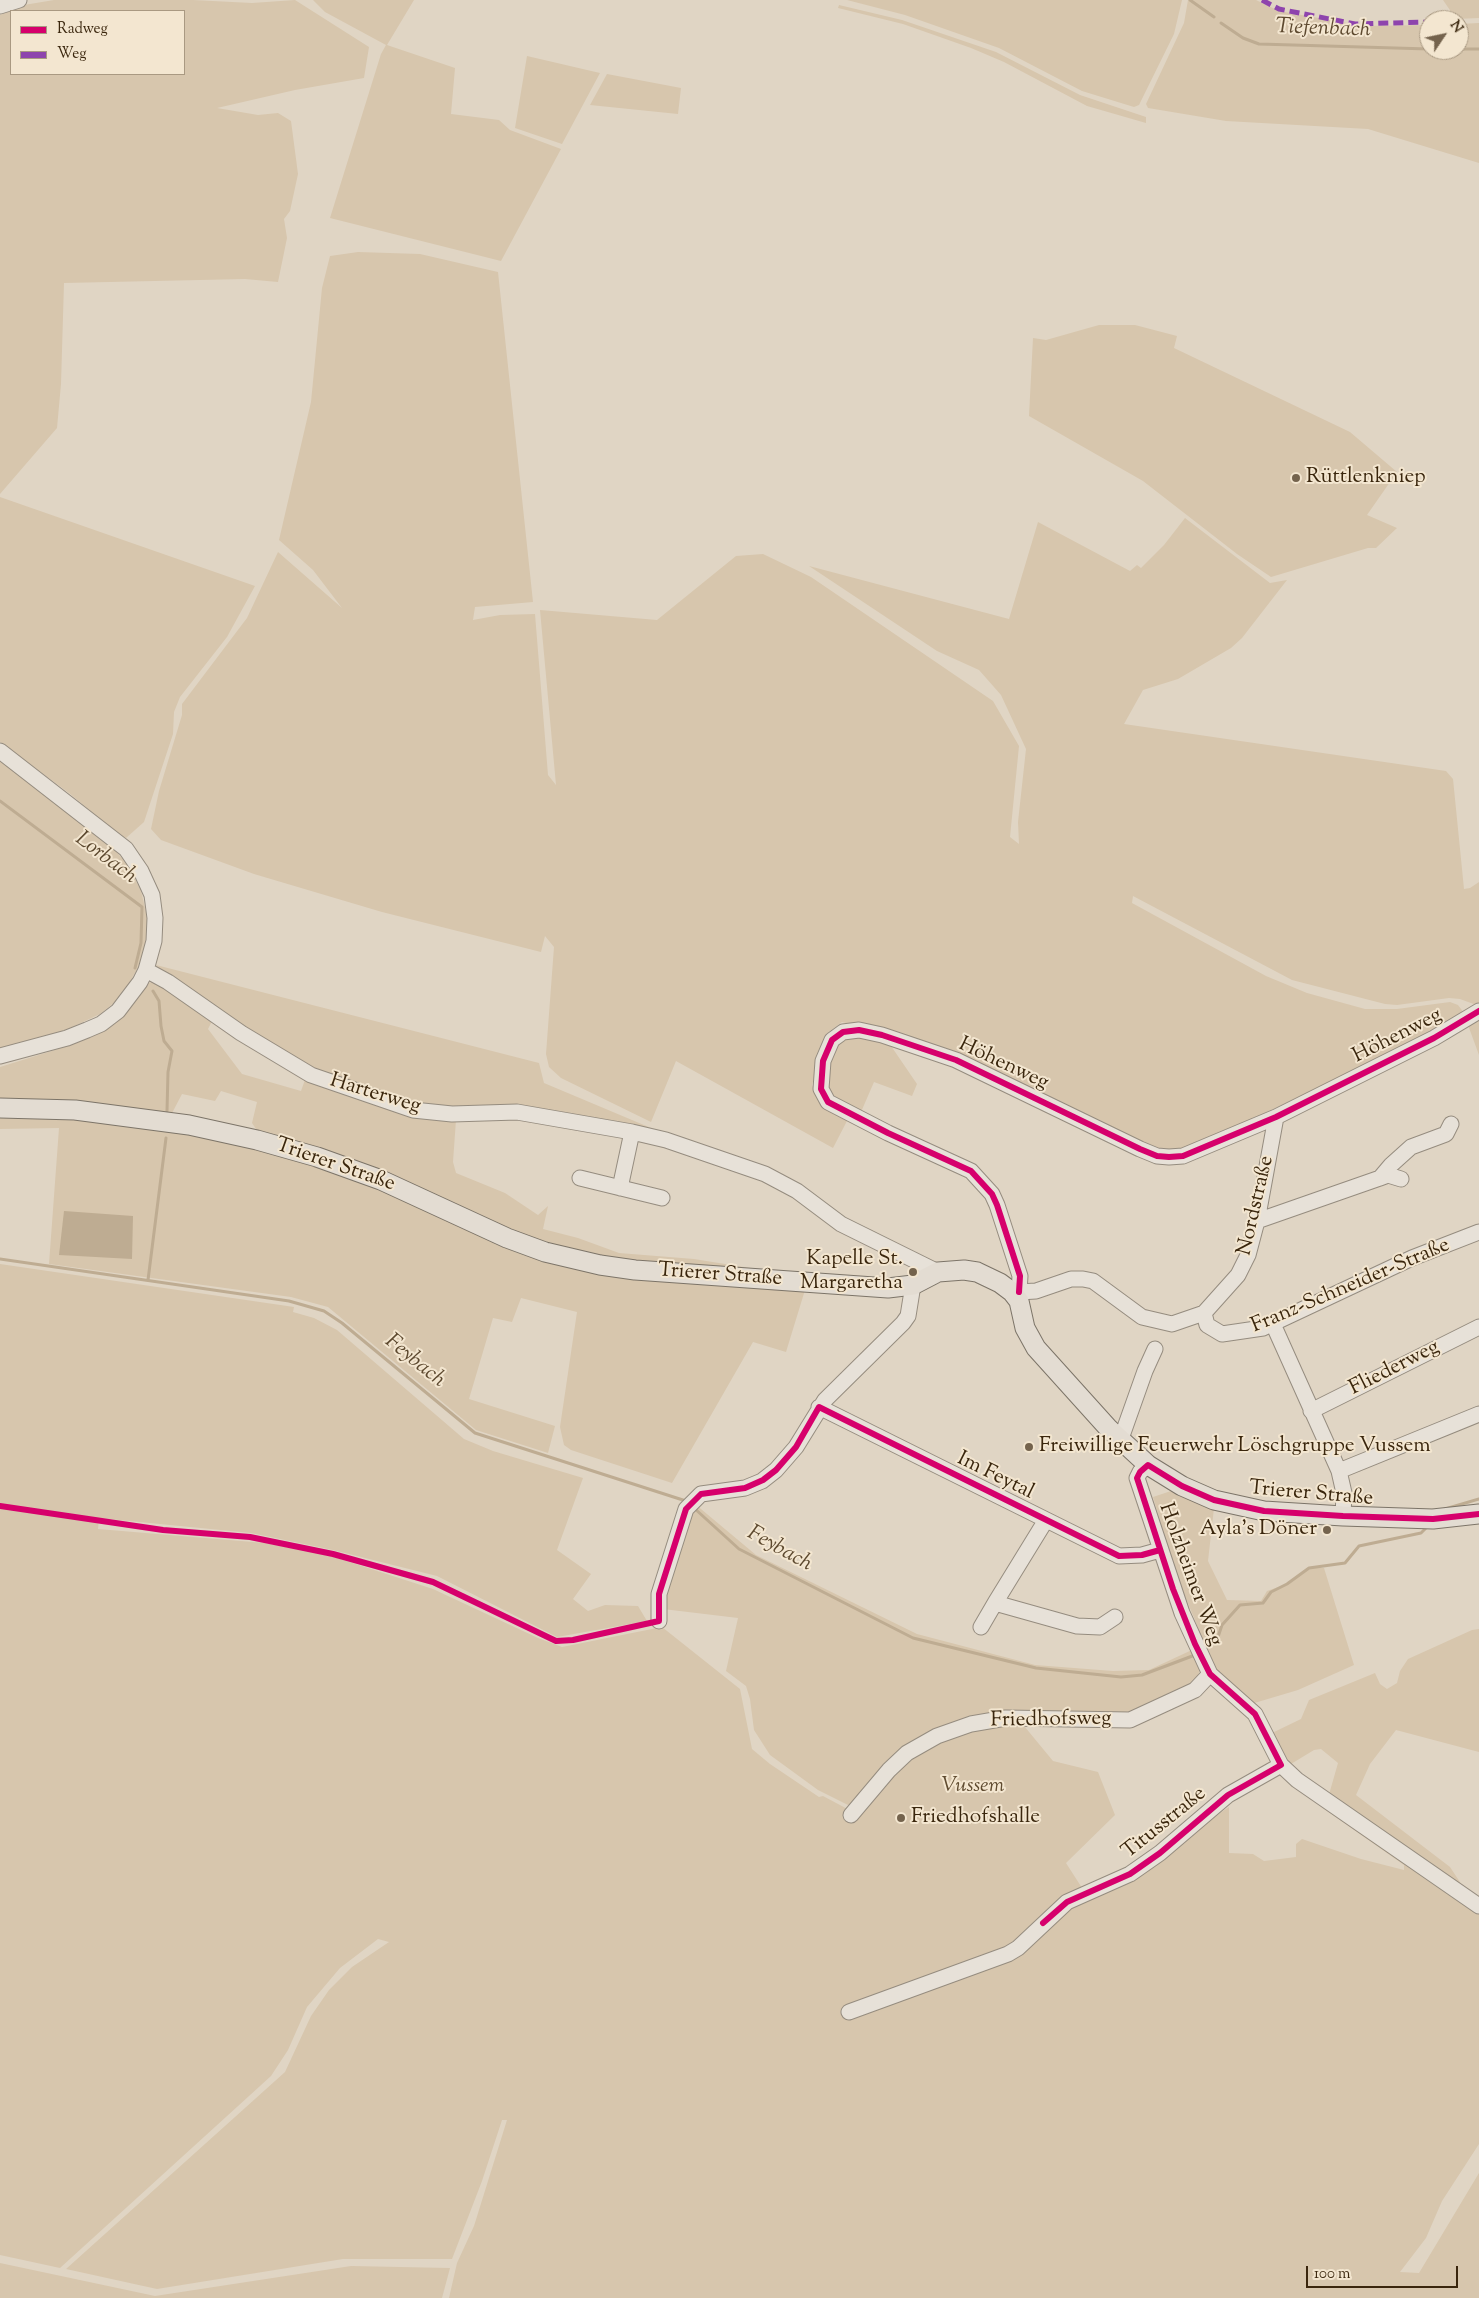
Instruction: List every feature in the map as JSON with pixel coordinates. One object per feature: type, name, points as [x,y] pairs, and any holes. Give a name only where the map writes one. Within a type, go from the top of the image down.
[{"type":"main road","name":"Trierer Straße","points":[[0,1108],[75,1110],[163,1121],[270,1143],[317,1157],[381,1180],[507,1238],[545,1252],[578,1261],[635,1270],[876,1288],[913,1285],[938,1272],[964,1270],[977,1272],[1016,1293],[1025,1328],[1036,1348],[1118,1439],[1148,1465],[1182,1486],[1214,1500],[1264,1511],[1433,1519],[1479,1514]]},
{"type":"street","points":[[0,6],[19,0]]},
{"type":"street","points":[[0,751],[126,849],[141,871],[152,895],[155,918],[154,941],[146,970],[140,982],[118,1011],[101,1024],[67,1038],[0,1056]]},
{"type":"street","name":"Harterweg","points":[[146,970],[168,982],[241,1033],[311,1075],[413,1110],[462,1114],[507,1111],[632,1132],[666,1140],[765,1174],[797,1191],[841,1224],[938,1272]]},
{"type":"street","name":"Höhenweg","points":[[1016,1293],[1020,1276],[997,1205],[992,1194],[971,1171],[888,1133],[828,1102],[821,1089],[823,1061],[832,1040],[843,1032],[859,1030],[882,1035],[956,1060],[1157,1156],[1183,1156],[1276,1117],[1430,1040],[1479,1011]]},
{"type":"street","name":"Nordstraße","points":[[1016,1293],[1036,1291],[1062,1281],[1083,1278],[1092,1281],[1142,1317],[1172,1324],[1204,1313],[1238,1275],[1248,1255],[1257,1221],[1276,1117]]},
{"type":"street","points":[[1380,1178],[1411,1147],[1446,1134],[1451,1124]]},
{"type":"street","points":[[620,1188],[632,1132]]},
{"type":"street","points":[[1257,1221],[1388,1175],[1401,1179]]},
{"type":"street","points":[[580,1178],[662,1198]]},
{"type":"street","name":"Franz-Schneider-Straße","points":[[1204,1313],[1206,1325],[1222,1334],[1243,1333],[1273,1324],[1393,1267],[1479,1232]]},
{"type":"street","points":[[659,1621],[659,1594],[690,1504],[701,1494],[745,1488],[763,1480],[776,1470],[796,1447],[819,1407],[903,1324],[908,1316],[913,1285]]},
{"type":"street","points":[[1273,1324],[1339,1471],[1344,1493],[1343,1516]]},
{"type":"street","name":"Fliederweg","points":[[1311,1411],[1479,1327]]},
{"type":"street","points":[[1118,1439],[1123,1434],[1145,1371],[1155,1349]]},
{"type":"street","name":"Im Feytal","points":[[819,1407],[1119,1556],[1142,1555],[1160,1550]]},
{"type":"street","points":[[1339,1471],[1479,1414]]},
{"type":"street","name":"Holzheimer Weg","points":[[1148,1465],[1140,1472],[1137,1478],[1182,1613],[1210,1674],[1255,1714],[1281,1764],[1297,1780],[1479,1906]]},
{"type":"street","points":[[981,1627],[1046,1520]]},
{"type":"street","points":[[996,1603],[1077,1626],[1100,1627],[1116,1616]]},
{"type":"street","name":"Friedhofsweg","points":[[851,1814],[889,1770],[907,1753],[937,1736],[972,1724],[1006,1718],[1130,1720],[1195,1690],[1210,1674]]},
{"type":"street","name":"Titusstraße","points":[[849,2012],[1008,1954],[1018,1948],[1067,1902],[1130,1874],[1160,1853],[1228,1795],[1281,1764]]},
{"type":"green space","points":[[54,0],[193,0],[252,3],[295,0],[369,47],[364,78],[295,90],[217,108],[258,115],[278,113],[291,121],[298,174],[290,211],[284,219],[287,238],[278,282],[245,279],[64,283],[61,384],[57,428],[0,494],[0,15],[10,11],[10,75],[185,75],[185,10],[12,10],[24,5]]},
{"type":"green space","points":[[313,0],[414,0],[387,45],[455,68],[451,114],[499,120],[510,130],[561,149],[501,261],[330,218],[381,54],[386,45],[325,12]]},
{"type":"green space","points":[[847,0],[1182,0],[1174,34],[1139,105],[1134,107],[1082,91],[999,48],[905,15]]},
{"type":"green space","points":[[1188,0],[1256,0],[1279,11],[1364,26],[1419,25],[1419,60],[1469,60],[1469,24],[1479,23],[1479,163],[1368,129],[1226,121],[1148,108],[1146,104],[1184,23]]},
{"type":"green space","points":[[1443,0],[1479,0],[1479,18],[1469,18],[1469,10],[1450,10]]},
{"type":"green space","points":[[839,5],[902,20],[996,52],[1080,95],[1146,117],[1146,123],[1087,106],[1004,62],[971,48],[903,24],[838,8]]},
{"type":"green space","points":[[527,56],[600,73],[562,144],[515,128]]},
{"type":"green space","points":[[607,74],[681,88],[678,114],[590,105]]},
{"type":"green space","points":[[358,252],[420,254],[498,272],[533,602],[475,607],[473,620],[500,615],[535,614],[548,775],[556,785],[540,610],[657,620],[736,556],[763,554],[811,577],[993,701],[1019,746],[1010,837],[1019,844],[1018,822],[1026,749],[1001,695],[979,670],[937,651],[809,566],[1009,619],[1038,522],[1130,571],[1137,565],[1141,568],[1164,545],[1185,518],[1270,583],[1287,580],[1242,638],[1231,648],[1178,679],[1143,690],[1124,724],[1446,771],[1453,779],[1464,889],[1470,888],[1479,882],[1479,1006],[1460,999],[1449,998],[1397,1005],[1385,1004],[1292,980],[1133,896],[1132,903],[1266,976],[1307,993],[1365,1009],[1397,1009],[1450,1002],[1458,1005],[1464,1013],[1425,1037],[1210,1139],[1176,1151],[1162,1148],[1156,1151],[926,1043],[842,1022],[826,1034],[812,1085],[823,1107],[848,1119],[833,1148],[676,1061],[651,1122],[561,1078],[549,1067],[546,1054],[554,947],[545,936],[541,952],[382,912],[254,874],[161,840],[151,829],[159,791],[182,715],[182,704],[247,618],[278,552],[342,608],[313,570],[279,540],[311,402],[322,288],[330,256]]},
{"type":"green space","points":[[1099,325],[1135,325],[1177,336],[1174,348],[1350,432],[1397,472],[1367,515],[1397,528],[1376,548],[1368,548],[1271,577],[1237,554],[1143,481],[1029,416],[1033,338],[1046,340]]},
{"type":"green space","points":[[0,497],[255,586],[227,637],[180,697],[174,712],[173,734],[144,822],[126,838],[0,742]]},
{"type":"green space","points":[[0,759],[107,841],[128,865],[141,891],[149,924],[141,962],[128,985],[115,1002],[100,1014],[68,1029],[0,1051]]},
{"type":"green space","points":[[156,965],[539,1063],[544,1083],[651,1128],[649,1132],[415,1107],[311,1070],[163,973]]},
{"type":"green space","points":[[156,980],[213,1019],[208,1029],[242,1074],[301,1091],[306,1077],[456,1120],[453,1162],[456,1173],[505,1193],[538,1215],[548,1206],[543,1229],[578,1238],[619,1253],[694,1259],[787,1274],[573,1255],[260,1135],[252,1123],[257,1102],[221,1091],[215,1101],[182,1094],[170,1117],[0,1103],[0,1067],[71,1045],[106,1024],[145,985]]},
{"type":"green space","points":[[1479,1014],[1479,1055],[1468,1025]]},
{"type":"green space","points":[[857,1035],[889,1043],[917,1084],[912,1096],[874,1082],[861,1112],[830,1099],[823,1084],[834,1042]]},
{"type":"green space","points":[[0,1116],[70,1117],[185,1131],[313,1163],[380,1185],[472,1227],[515,1252],[614,1276],[685,1283],[805,1290],[786,1352],[753,1342],[672,1483],[571,1450],[564,1445],[560,1427],[577,1312],[521,1298],[512,1322],[493,1318],[469,1399],[555,1426],[548,1453],[476,1430],[328,1307],[291,1297],[49,1264],[59,1128],[0,1129]]},
{"type":"green space","name":"Vussem","points":[[0,1264],[294,1307],[293,1312],[314,1318],[337,1330],[464,1439],[493,1451],[583,1478],[557,1550],[591,1574],[573,1599],[588,1611],[605,1605],[638,1606],[647,1621],[557,1637],[437,1576],[333,1550],[251,1533],[99,1518],[98,1529],[265,1543],[331,1556],[433,1589],[538,1638],[562,1647],[662,1627],[740,1689],[752,1749],[770,1764],[819,1797],[823,1796],[855,1813],[908,1755],[972,1728],[1020,1721],[1053,1761],[1098,1772],[1115,1815],[1066,1863],[1084,1891],[1148,1861],[1229,1807],[1229,1853],[1253,1854],[1264,1861],[1296,1857],[1296,1844],[1302,1839],[1361,1859],[1404,1870],[1404,1865],[1323,1808],[1328,1798],[1338,1763],[1321,1749],[1314,1750],[1291,1764],[1272,1733],[1301,1719],[1309,1700],[1375,1673],[1380,1684],[1387,1689],[1397,1683],[1400,1671],[1408,1659],[1472,1630],[1479,1629],[1479,1752],[1396,1730],[1370,1764],[1356,1795],[1450,1867],[1479,1911],[1479,2144],[1442,2201],[1426,2238],[1400,2272],[1419,2273],[1479,2173],[1479,2298],[449,2298],[457,2263],[474,2226],[507,2120],[502,2120],[482,2181],[452,2259],[343,2259],[157,2289],[66,2269],[285,2072],[311,2016],[329,1990],[352,1967],[389,1942],[378,1939],[340,1968],[307,2007],[288,2050],[271,2076],[60,2268],[0,2255]]},
{"type":"green space","points":[[1174,1490],[1214,1508],[1208,1561],[1227,1600],[1261,1601],[1267,1591],[1287,1584],[1309,1568],[1324,1568],[1354,1665],[1298,1690],[1251,1704],[1210,1664],[1195,1620],[1176,1575],[1153,1497]]},
{"type":"green space","points":[[695,1504],[756,1555],[917,1634],[1035,1665],[1113,1671],[1149,1670],[1194,1649],[1200,1669],[1197,1679],[1190,1687],[1128,1717],[954,1724],[852,1807],[818,1790],[770,1755],[754,1730],[750,1699],[746,1686],[726,1671],[738,1618],[663,1609],[671,1560]]},
{"type":"green space","points":[[0,2263],[155,2296],[351,2266],[450,2268],[442,2298],[0,2298]]},
{"type":"shaded area","points":[[64,1211],[133,1216],[132,1259],[59,1255]]},
{"type":"waterway","name":"Tiefenbach","points":[[1190,0],[1214,17]]},
{"type":"waterway","name":"Tiefenbach","points":[[1221,23],[1243,38],[1259,44],[1419,49]]},
{"type":"waterway","name":"Tiefenbach","points":[[1469,49],[1479,49]]},
{"type":"waterway","name":"Lorbach","points":[[0,801],[142,907],[141,943],[135,968]]},
{"type":"waterway","name":"Lorbach","points":[[153,991],[159,1001],[164,1041],[172,1051],[168,1072],[167,1111]]},
{"type":"waterway","name":"Lorbach","points":[[148,1280],[166,1138]]},
{"type":"waterway","name":"Feybach","points":[[0,1259],[289,1301],[324,1311],[342,1323],[475,1433],[686,1501]]},
{"type":"waterway","name":"Feybach","points":[[1445,1509],[1479,1499]]},
{"type":"waterway","name":"Feybach","points":[[694,1508],[739,1549],[913,1638],[1036,1668],[1121,1677],[1142,1675],[1195,1655]]},
{"type":"waterway","name":"Feybach","points":[[1203,1650],[1217,1640],[1222,1625],[1240,1605],[1263,1603],[1271,1592],[1287,1584],[1309,1568],[1345,1563],[1359,1546],[1421,1533],[1427,1527]]},
{"type":"marked path","points":[[1262,0],[1279,9],[1355,24],[1419,22]]},
{"type":"cycle path","points":[[1019,1292],[1020,1276],[997,1205],[992,1194],[971,1171],[888,1133],[828,1102],[821,1089],[823,1061],[832,1040],[843,1032],[859,1030],[882,1035],[956,1060],[1140,1149],[1157,1156],[1169,1157],[1183,1156],[1276,1117],[1434,1038],[1479,1011]]},
{"type":"cycle path","points":[[0,1506],[163,1530],[250,1537],[333,1554],[433,1582],[556,1641],[573,1640],[659,1621],[659,1594],[686,1509],[701,1494],[745,1488],[763,1480],[776,1470],[796,1447],[819,1407],[1119,1556],[1142,1555],[1160,1550]]},
{"type":"cycle path","points":[[1043,1923],[1067,1902],[1130,1874],[1160,1853],[1228,1795],[1281,1765],[1255,1714],[1210,1674],[1195,1644],[1173,1589],[1137,1478],[1140,1472],[1148,1465],[1182,1486],[1214,1500],[1264,1511],[1433,1519],[1479,1514]]},
{"type":"place","name":"Rüttlenkniep","points":[[1296,478]]},
{"type":"place","name":"Kapelle St. Margaretha","points":[[913,1272]]},
{"type":"place","name":"Freiwillige Feuerwehr Löschgruppe Vussem","points":[[1029,1447]]},
{"type":"place","name":"Ayla's Döner","points":[[1327,1530]]},
{"type":"place","name":"Friedhofshalle","points":[[901,1818]]}]
